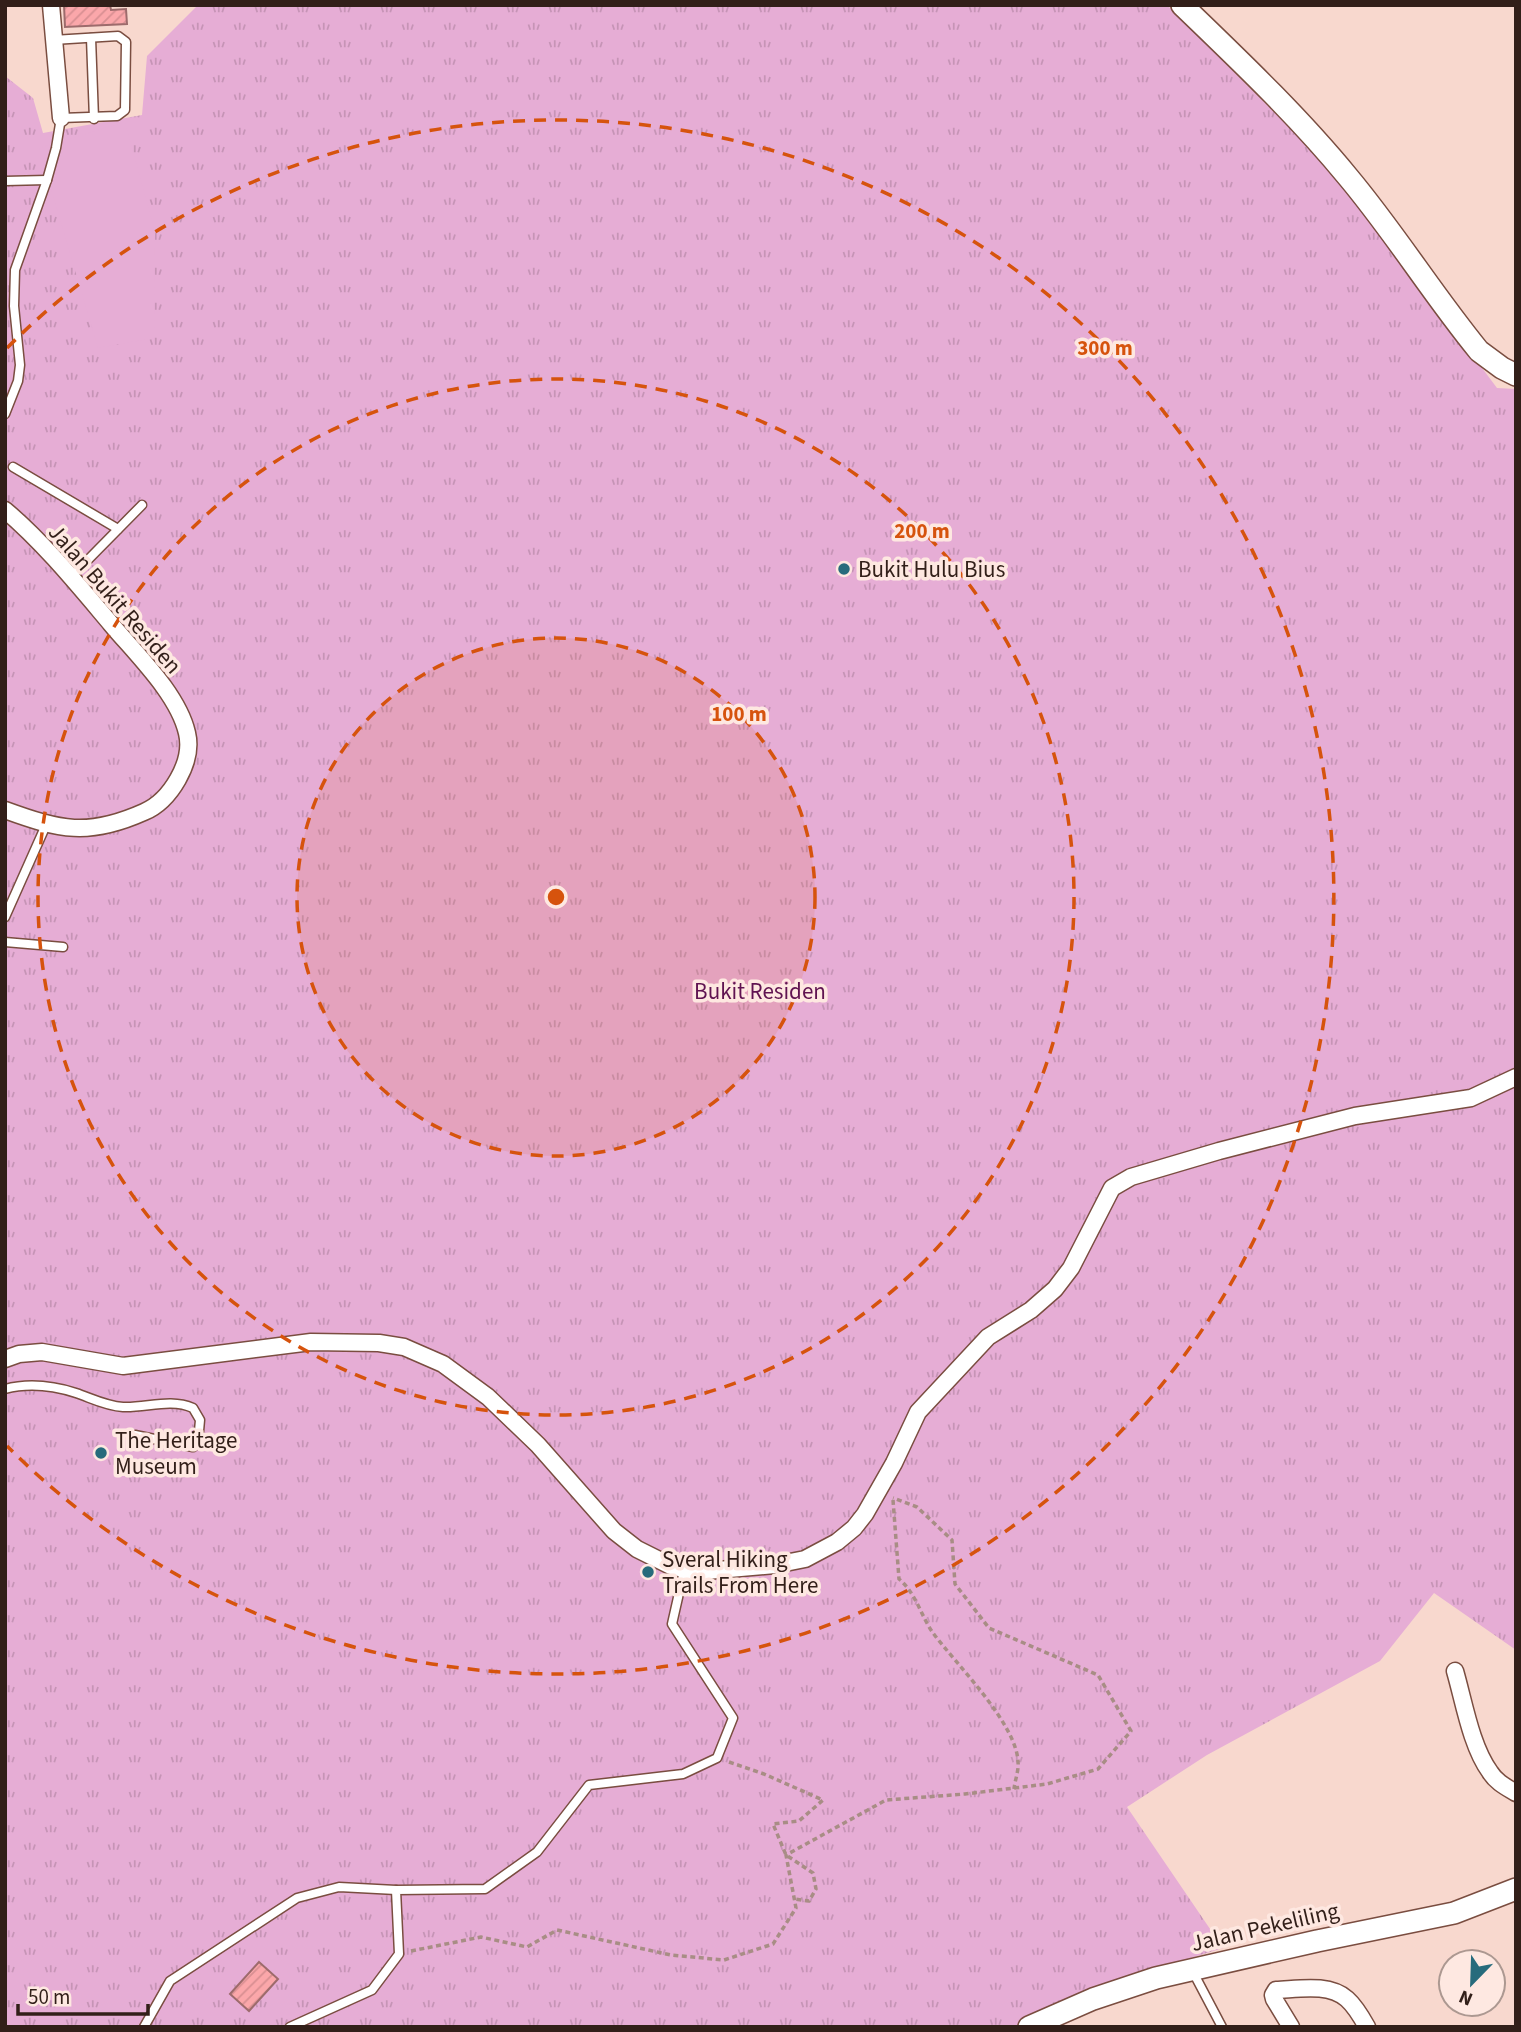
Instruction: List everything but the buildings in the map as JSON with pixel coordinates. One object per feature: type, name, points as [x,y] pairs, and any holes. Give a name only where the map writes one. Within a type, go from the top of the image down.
[{"type":"street","points":[[51,5],[61,118]]},
{"type":"street","points":[[1182,5],[1346,174],[1378,213],[1479,351],[1516,375]]},
{"type":"street","name":"Jalan Bukit Residen","points":[[5,510],[71,578],[166,691],[188,735],[186,755],[171,791],[147,811],[112,825],[63,828],[46,825],[5,810]]},
{"type":"street","points":[[5,1359],[19,1354],[41,1352],[122,1366],[312,1342],[379,1343],[404,1347],[443,1364],[488,1397],[537,1444],[614,1531],[637,1549],[684,1571],[775,1565],[805,1559],[836,1542],[854,1528],[885,1495],[918,1412],[988,1337],[1037,1305],[1066,1276],[1112,1188],[1131,1177],[1343,1119],[1471,1098],[1516,1077]]},
{"type":"street","points":[[1455,1671],[1480,1756],[1495,1779],[1516,1793]]},
{"type":"street","name":"Jalan Pekeliling","points":[[1029,2027],[1093,1999],[1156,1978],[1454,1913],[1516,1889]]},
{"type":"street","points":[[1291,2027],[1273,1995],[1276,1990],[1320,1988],[1330,1991],[1347,1999],[1363,2025]]},
{"type":"lane","points":[[5,414],[18,381],[20,365],[14,306],[15,270],[57,148],[61,118],[94,119],[117,116],[125,110],[126,42],[118,36],[53,40]]},
{"type":"lane","points":[[90,38],[94,119]]},
{"type":"lane","points":[[5,181],[47,180]]},
{"type":"lane","points":[[13,467],[118,529]]},
{"type":"lane","points":[[71,578],[142,505]]},
{"type":"lane","points":[[5,917],[46,825]]},
{"type":"lane","points":[[5,942],[63,947]]},
{"type":"lane","points":[[5,1390],[32,1386],[52,1387],[110,1406],[124,1407],[174,1402],[193,1408],[200,1420],[198,1442],[193,1447],[135,1435]]},
{"type":"lane","points":[[144,2027],[170,1981],[297,1898],[340,1887],[396,1890],[485,1889],[537,1852],[589,1785],[683,1774],[717,1758],[733,1718],[672,1624],[684,1571]]},
{"type":"lane","points":[[290,2027],[372,1990],[399,1954],[396,1890]]},
{"type":"lane","points":[[1192,1970],[1222,2027]]},
{"type":"path","points":[[786,1855],[886,1800],[1047,1784],[1098,1769],[1131,1731],[1098,1675],[989,1628],[955,1584],[952,1539],[917,1507],[885,1495]]},
{"type":"path","points":[[885,1495],[899,1579],[908,1586],[933,1632],[956,1658],[1008,1729],[1018,1761],[1014,1788]]},
{"type":"path","points":[[399,1954],[481,1937],[527,1947],[557,1930],[671,1955],[724,1960],[773,1944],[796,1908],[786,1855],[773,1824],[800,1821],[823,1800],[764,1774],[717,1758]]},
{"type":"path","points":[[786,1855],[813,1873],[816,1889],[809,1901],[794,1899]]},
{"type":"green space","name":"Bukit Residen","points":[[198,5],[1167,5],[1339,177],[1497,388],[1516,389],[1516,1650],[1434,1593],[1380,1661],[1207,1755],[1127,1807],[1223,1948],[1104,1985],[1035,2027],[5,2027],[5,76],[33,98],[43,133],[142,115],[147,56]]},
{"type":"green space","points":[[125,122],[155,232],[154,338],[98,348],[39,148]]},
{"type":"place","name":"Bukit Hulu Bius","points":[[844,569]]},
{"type":"place","name":"The Heritage Museum","points":[[101,1453]]},
{"type":"place","name":"Sveral Hiking Trails From Here","points":[[648,1572]]}]
